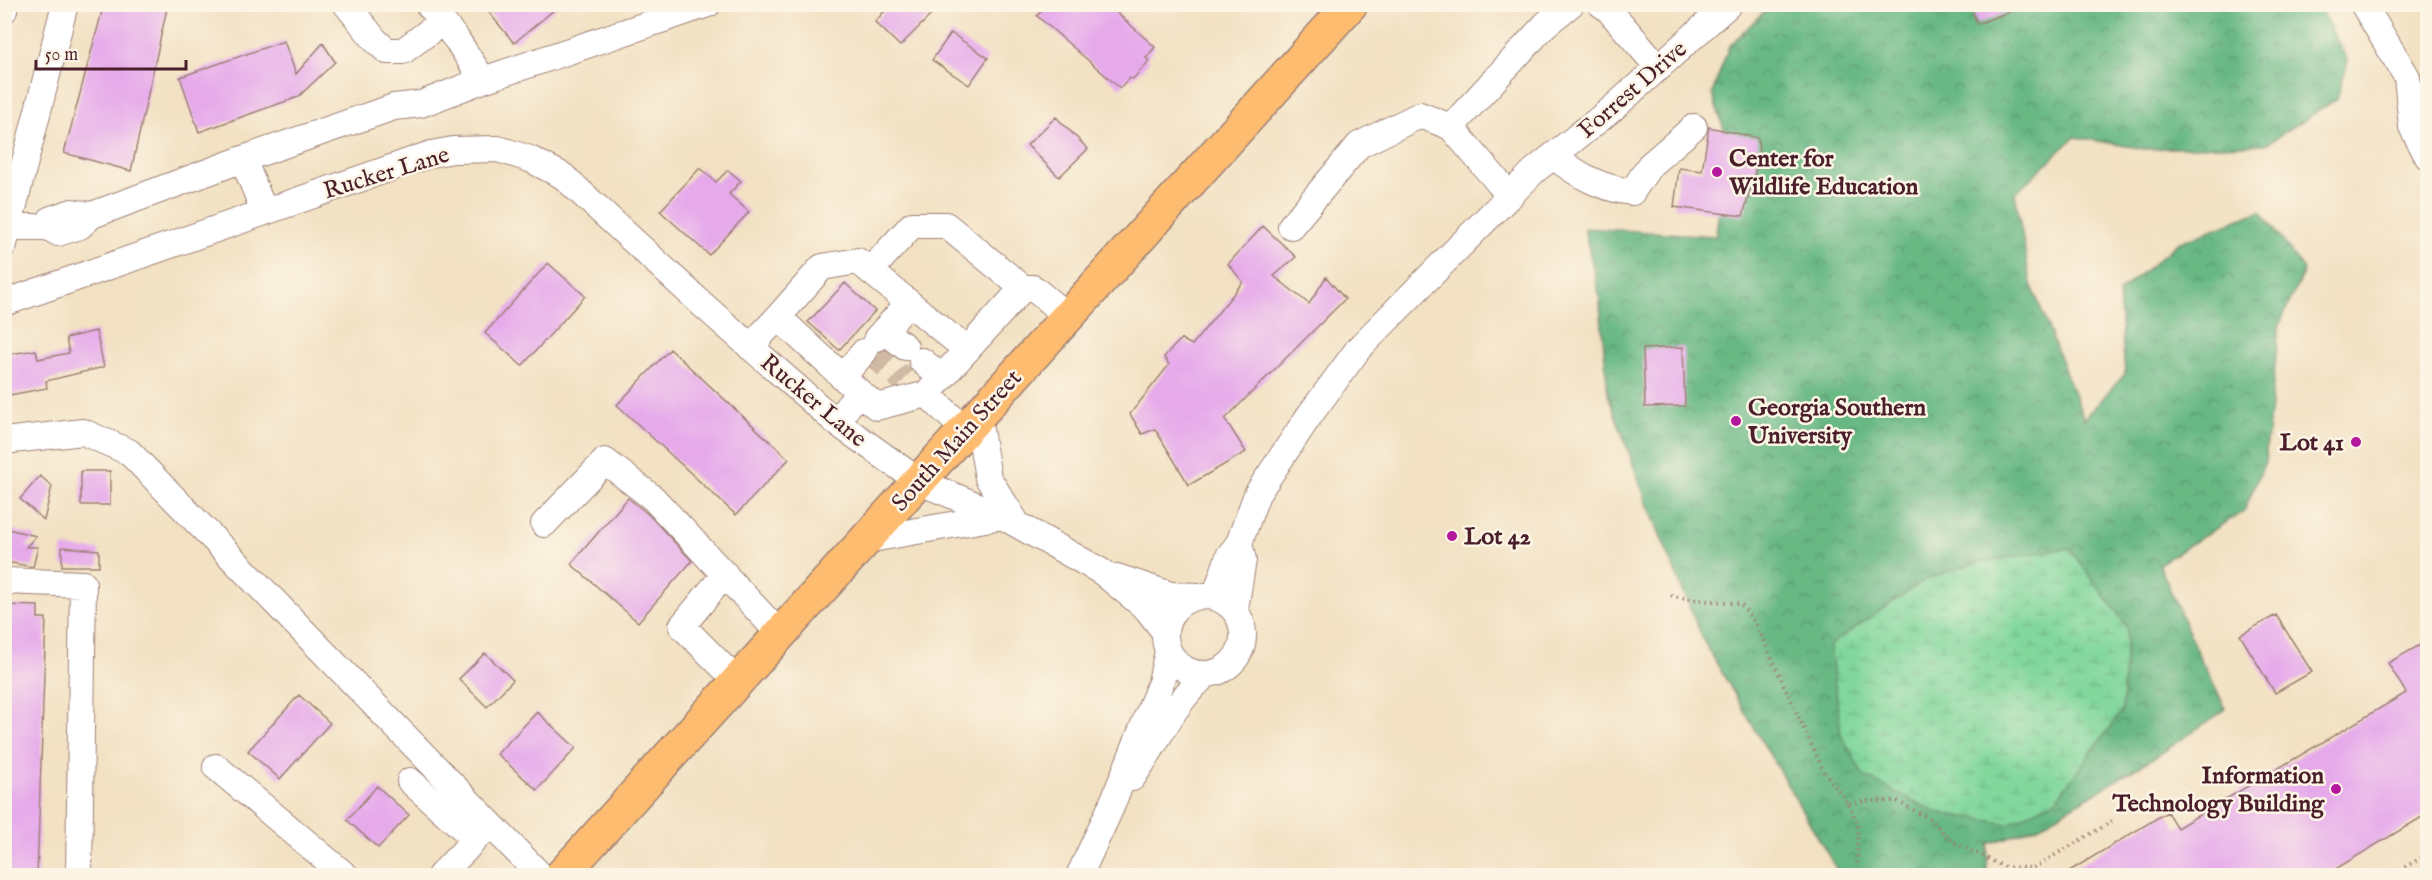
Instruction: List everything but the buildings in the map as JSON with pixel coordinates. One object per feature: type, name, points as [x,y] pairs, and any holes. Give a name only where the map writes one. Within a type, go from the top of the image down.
[{"type":"main road","name":"South Main Street","points":[[561,876],[736,680],[920,482],[1066,316],[1350,4]]},
{"type":"street","points":[[4,10],[5,4]]},
{"type":"street","points":[[65,4],[7,235],[48,227],[58,233],[80,226],[92,216],[243,159],[394,107],[421,104],[478,72],[708,4]]},
{"type":"street","points":[[346,4],[375,40],[387,51],[403,51],[435,13],[478,72]]},
{"type":"street","points":[[1451,127],[1546,24],[1571,4]]},
{"type":"street","points":[[1601,4],[1608,9],[1659,68]]},
{"type":"street","name":"Forrest Drive","points":[[1216,601],[1229,556],[1239,543],[1257,494],[1309,416],[1359,348],[1543,163],[1659,68],[1729,4]]},
{"type":"street","points":[[2363,4],[2408,77],[2412,127],[2427,157]]},
{"type":"street","points":[[1291,226],[1359,145],[1420,115],[1451,127],[1510,196]]},
{"type":"street","points":[[1543,163],[1612,190],[1632,192],[1650,165],[1694,127]]},
{"type":"street","name":"Rucker Lane","points":[[4,303],[431,154],[453,150],[498,149],[530,159],[563,176],[750,347],[836,422],[920,482],[1010,521],[1102,573]]},
{"type":"street","points":[[243,159],[264,211]]},
{"type":"street","points":[[870,271],[912,225],[946,225],[1023,288],[1033,288],[1066,316]]},
{"type":"street","points":[[750,347],[822,267],[858,261],[967,350]]},
{"type":"street","points":[[778,317],[877,407],[924,387],[967,350],[1023,288]]},
{"type":"street","points":[[836,422],[851,385],[875,340],[909,303]]},
{"type":"street","points":[[866,540],[1010,521],[988,478],[972,424],[924,387],[913,354],[875,340]]},
{"type":"street","points":[[4,441],[83,432],[129,452],[483,831]]},
{"type":"street","points":[[544,524],[605,461],[653,498],[779,633]]},
{"type":"street","points":[[1102,573],[1172,595],[1216,601],[1244,629],[1241,650],[1228,667],[1207,674],[1177,703],[1161,736],[1111,807]]},
{"type":"street","points":[[1102,573],[1147,609],[1183,668],[1207,674]]},
{"type":"street","points":[[725,574],[682,626],[736,680]]},
{"type":"street","points":[[4,581],[83,584],[79,876]]},
{"type":"street","points":[[1079,876],[1111,807],[1161,682],[1168,619],[1186,600],[1216,601]]},
{"type":"street","points":[[216,767],[346,876]]},
{"type":"street","points":[[410,781],[483,831],[541,876]]},
{"type":"street","points":[[440,876],[483,831]]},
{"type":"path","points":[[1671,596],[1741,604],[1756,624],[1823,770],[1848,804],[1858,824],[1857,876]]},
{"type":"path","points":[[1848,804],[1865,801],[1897,801],[1930,819],[1953,842],[1996,863],[2033,868],[2116,819]]},
{"type":"path","points":[[2389,876],[2427,854]]},
{"type":"path","points":[[2019,867],[2025,876]]},
{"type":"green space","points":[[1771,5],[2318,5],[2348,61],[2337,99],[2266,144],[2144,149],[2075,137],[2015,193],[2030,281],[2084,419],[2125,374],[2119,292],[2178,243],[2261,211],[2304,270],[2279,326],[2265,462],[2244,511],[2159,564],[2200,658],[2226,709],[2160,754],[2038,827],[1988,844],[1987,875],[1840,875],[1704,642],[1645,498],[1608,394],[1599,293],[1584,228],[1716,236],[1726,135],[1712,94],[1729,46]]},
{"type":"green space","points":[[2069,548],[2127,626],[2122,711],[2056,800],[2008,824],[1935,812],[1864,776],[1841,735],[1830,645],[1927,579],[1974,563]]},
{"type":"tunnel","points":[[867,349],[904,380]]},
{"type":"place","name":"Center for Wildlife Education","points":[[1717,172]]},
{"type":"place","name":"Georgia Southern University","points":[[1736,421]]},
{"type":"place","name":"Lot 41","points":[[2356,442]]},
{"type":"place","name":"Lot 42","points":[[1452,536]]},
{"type":"place","name":"Information Technology Building","points":[[2336,789]]}]
